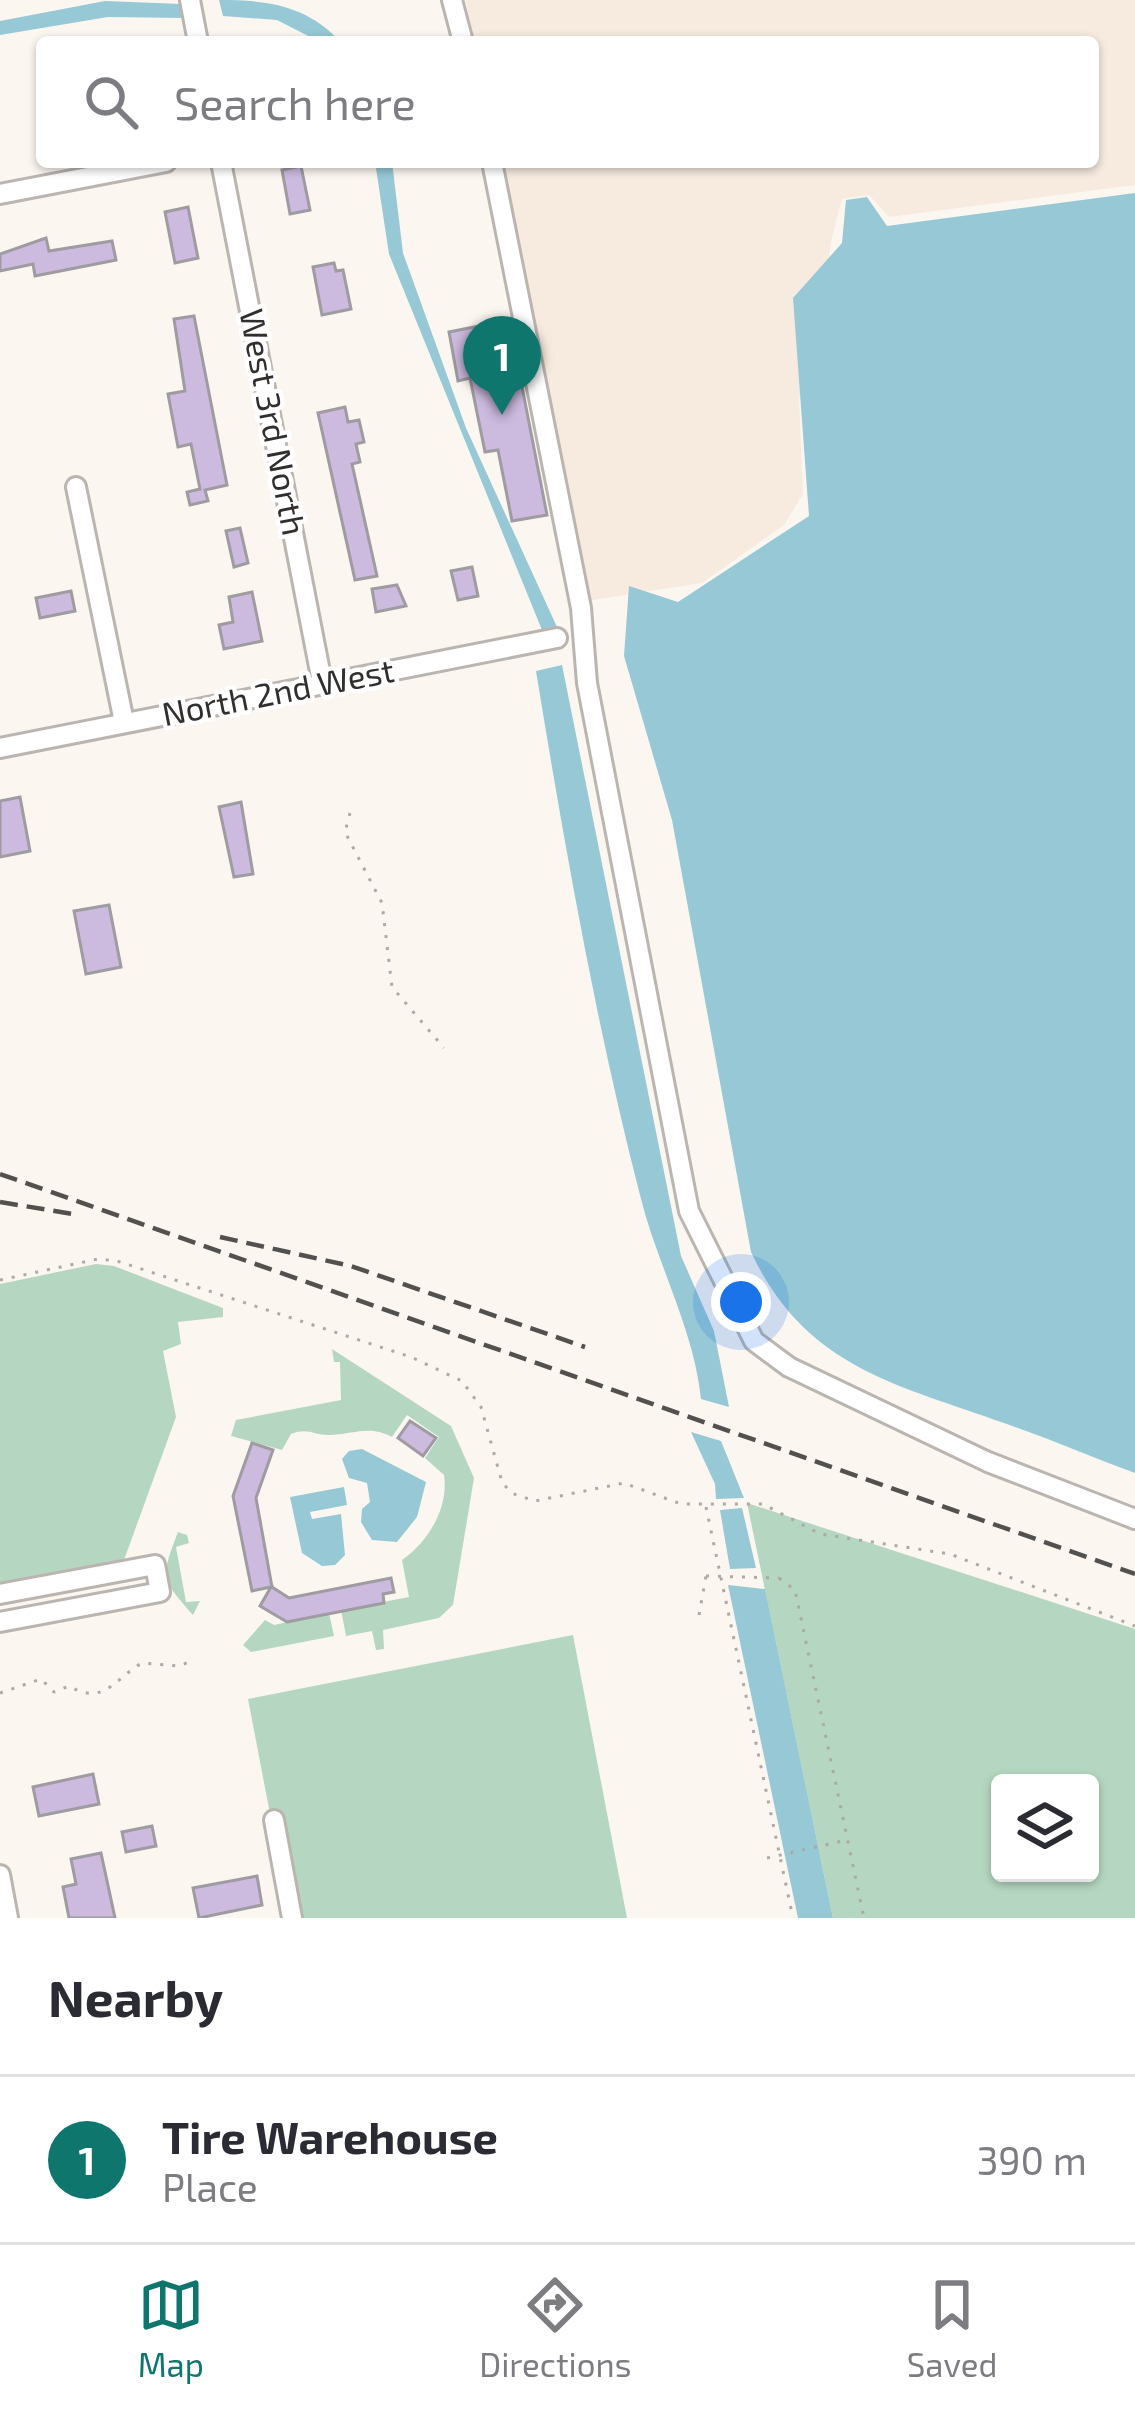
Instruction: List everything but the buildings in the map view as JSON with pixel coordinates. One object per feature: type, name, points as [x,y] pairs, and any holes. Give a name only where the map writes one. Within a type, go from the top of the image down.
[{"type":"street","points":[[190,0],[197,36]]},
{"type":"street","points":[[452,0],[461,36]]},
{"type":"street","points":[[0,194],[135,168]]},
{"type":"street","name":"West 3rd North","points":[[222,168],[322,682]]},
{"type":"street","points":[[493,168],[581,608],[587,683],[689,1211],[718,1275],[754,1341],[789,1367],[988,1462],[1135,1519]]},
{"type":"street","points":[[76,487],[124,722]]},
{"type":"street","name":"North 2nd West","points":[[0,748],[557,638]]},
{"type":"street","points":[[0,1594],[155,1565],[160,1592],[0,1622]]},
{"type":"street","points":[[274,1820],[292,1918]]},
{"type":"street","points":[[0,1875],[8,1918]]},
{"type":"path","points":[[350,813],[345,832],[382,903],[392,987],[444,1048]]},
{"type":"path","points":[[0,1280],[98,1259],[116,1261],[411,1357],[462,1381],[481,1407],[502,1482],[511,1493],[535,1502],[624,1483],[681,1504],[763,1504],[820,1534],[950,1554],[1135,1626]]},
{"type":"path","points":[[707,1505],[793,1918]]},
{"type":"path","points":[[699,1615],[706,1576],[778,1578],[795,1590],[864,1918]]},
{"type":"path","points":[[0,1693],[40,1679],[54,1692],[69,1686],[95,1694],[116,1686],[142,1663],[178,1666],[194,1660]]},
{"type":"path","points":[[767,1858],[848,1839]]},
{"type":"shaded area","points":[[466,0],[1135,0],[1135,185],[889,217],[869,195],[842,199],[831,242],[819,350],[799,399],[803,494],[784,525],[702,583],[587,601],[501,168],[1099,168],[1099,36],[473,36]]},
{"type":"green space","points":[[96,1264],[114,1266],[223,1308],[223,1317],[178,1322],[181,1344],[163,1351],[176,1417],[124,1560],[0,1583],[0,1284]]},
{"type":"green space","points":[[332,1349],[451,1426],[474,1478],[453,1605],[439,1618],[383,1630],[384,1649],[376,1650],[372,1631],[346,1636],[341,1610],[409,1597],[402,1560],[428,1534],[443,1500],[444,1475],[425,1458],[439,1437],[407,1415],[392,1437],[369,1431],[331,1435],[302,1431],[291,1434],[282,1450],[231,1436],[236,1420],[341,1400],[340,1362],[334,1362]]},
{"type":"green space","points":[[747,1503],[1135,1629],[1135,1918],[833,1918]]},
{"type":"green space","points":[[178,1532],[187,1535],[189,1543],[176,1547],[186,1602],[200,1601],[193,1615],[167,1577]]},
{"type":"green space","points":[[329,1613],[334,1636],[251,1652],[243,1645],[265,1620],[274,1625]]},
{"type":"green space","points":[[573,1635],[627,1918],[290,1918],[248,1699]]},
{"type":"water","points":[[219,0],[254,1],[300,12],[334,36],[308,36],[277,20],[223,16]]},
{"type":"water","points":[[105,1],[181,4],[185,18],[108,17],[0,35],[0,21]]},
{"type":"water","points":[[376,168],[393,168],[403,253],[466,428],[557,627],[542,630],[389,254]]},
{"type":"water","points":[[1135,193],[1135,1473],[857,1366],[798,1322],[773,1291],[751,1252],[672,820],[624,656],[629,586],[678,602],[809,516],[793,298],[842,243],[846,200],[867,197],[887,226]]},
{"type":"water","points":[[562,665],[681,1256],[714,1331],[729,1407],[701,1399],[691,1348],[641,1199],[610,1068],[536,671]]},
{"type":"water","points":[[691,1432],[721,1441],[744,1498],[716,1499],[715,1484]]},
{"type":"water","points":[[362,1449],[426,1482],[417,1517],[397,1542],[372,1540],[361,1522],[362,1509],[370,1502],[367,1483],[349,1478],[342,1459],[349,1451]]},
{"type":"water","points":[[344,1487],[347,1505],[310,1512],[312,1519],[341,1514],[345,1555],[335,1565],[322,1566],[302,1553],[290,1497]]},
{"type":"water","points":[[742,1508],[756,1568],[730,1569],[720,1510]]},
{"type":"water","points":[[728,1585],[765,1589],[833,1918],[798,1918]]},
{"type":"railway","points":[[0,1174],[1135,1574]]},
{"type":"railway","points":[[0,1202],[79,1215]]},
{"type":"railway","points":[[220,1237],[351,1266],[585,1347]]},
{"type":"place","name":"Tire Warehouse","points":[[502,415]]}]
